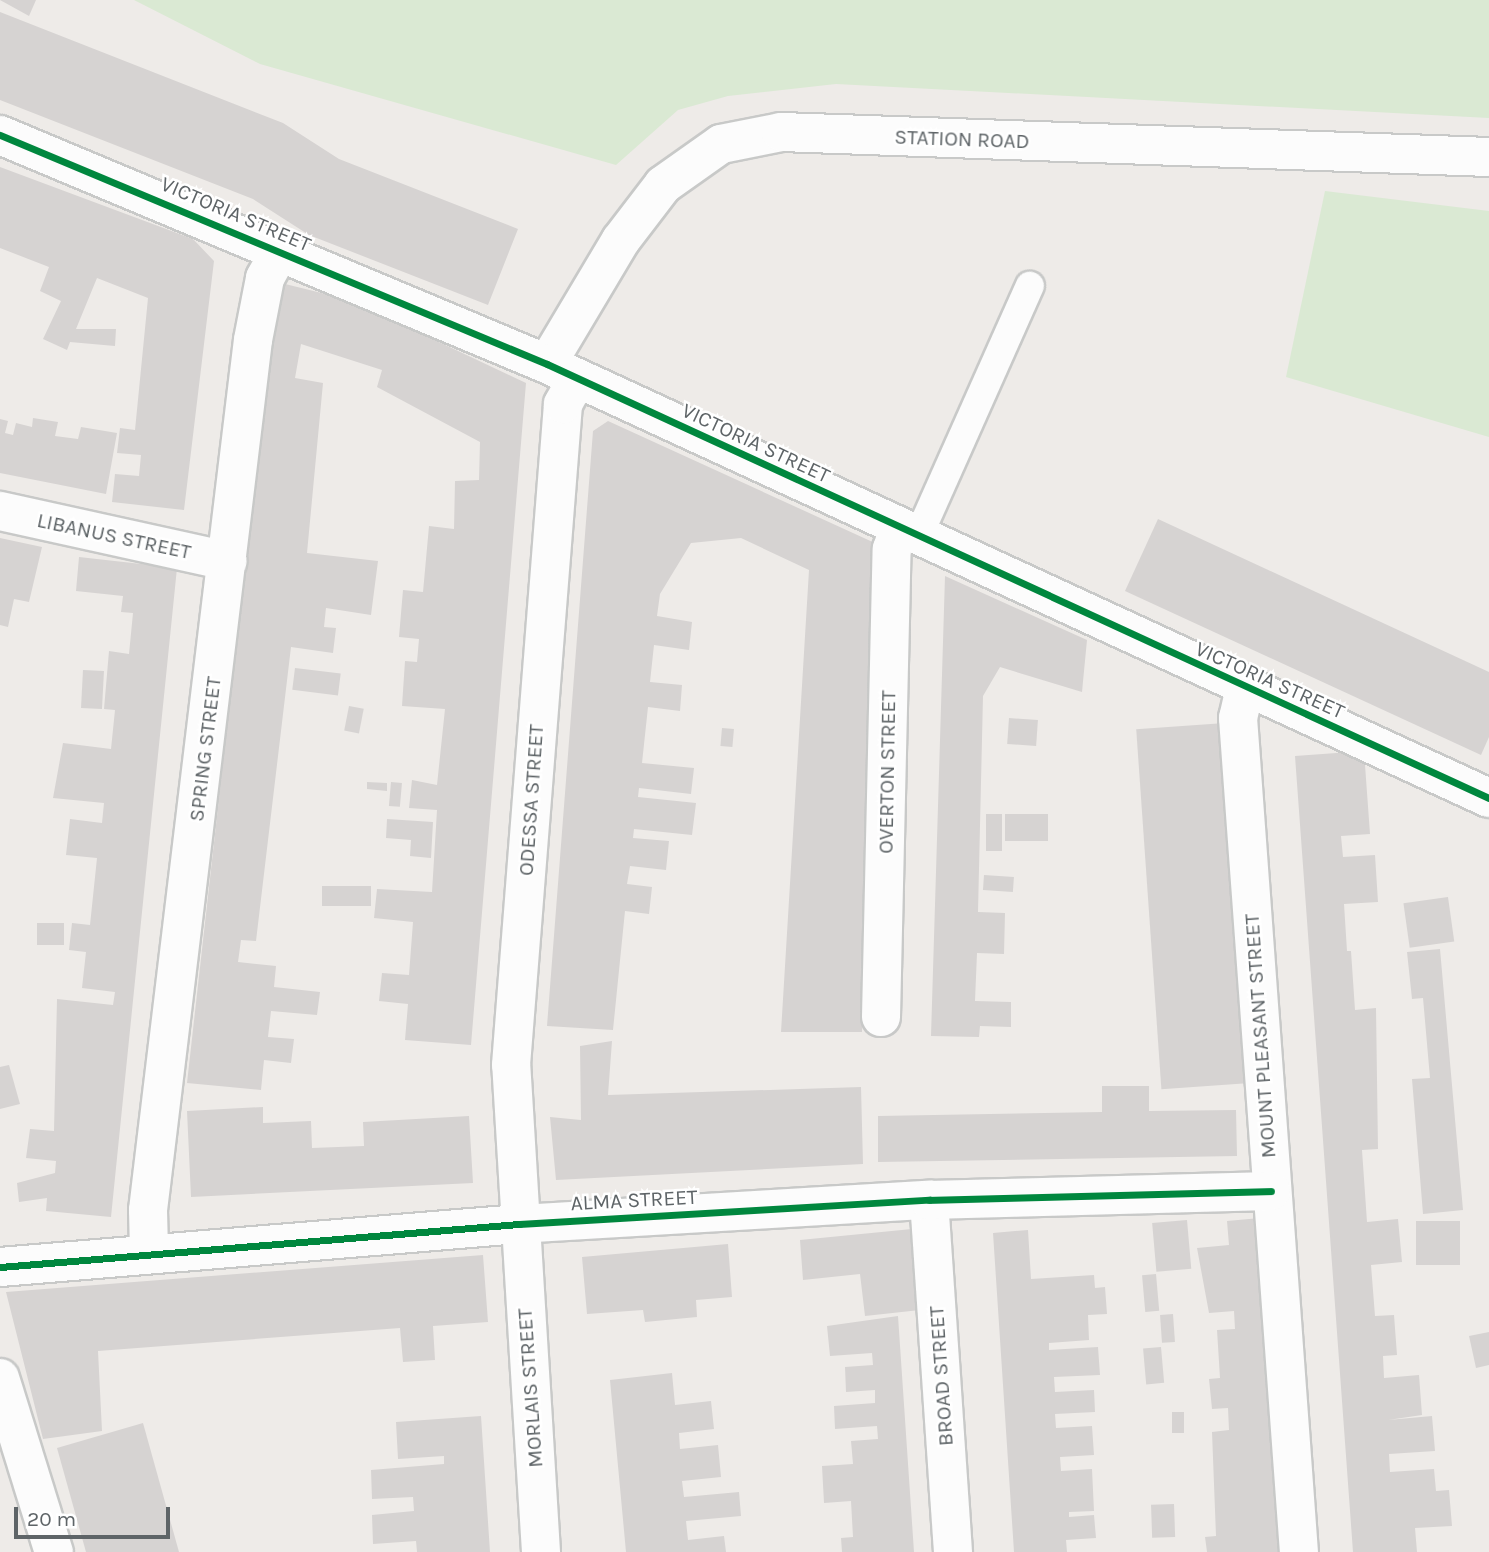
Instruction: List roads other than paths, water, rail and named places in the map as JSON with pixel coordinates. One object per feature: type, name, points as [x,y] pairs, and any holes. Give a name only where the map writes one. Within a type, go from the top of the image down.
[{"type":"street","name":"STATION ROAD","points":[[562,372],[621,240],[663,185],[721,144],[780,132],[1489,158]]},
{"type":"street","name":"VICTORIA STREET","points":[[0,135],[562,372],[1489,798]]},
{"type":"street","name":"SPRING STREET","points":[[149,1251],[148,1210],[253,340],[265,278],[280,251]]},
{"type":"street","name":"ODESSA STREET","points":[[519,1224],[510,1065],[562,404],[562,372]]},
{"type":"street","name":"LIBANUS STREET","points":[[0,511],[228,561]]},
{"type":"street","name":"OVERTON STREET","points":[[881,1017],[892,549],[909,533]]},
{"type":"street","name":"MOUNT PLEASANT STREET","points":[[1245,688],[1238,718],[1299,1552]]},
{"type":"street","name":"ALMA STREET","points":[[0,1266],[149,1251],[519,1224],[929,1200],[1271,1191]]},
{"type":"street","name":"BROAD STREET","points":[[929,1200],[953,1552]]},
{"type":"street","name":"MORLAIS STREET","points":[[519,1224],[541,1552]]},
{"type":"street","points":[[0,1378],[54,1552]]},
{"type":"lane","points":[[909,533],[1030,286]]}]
